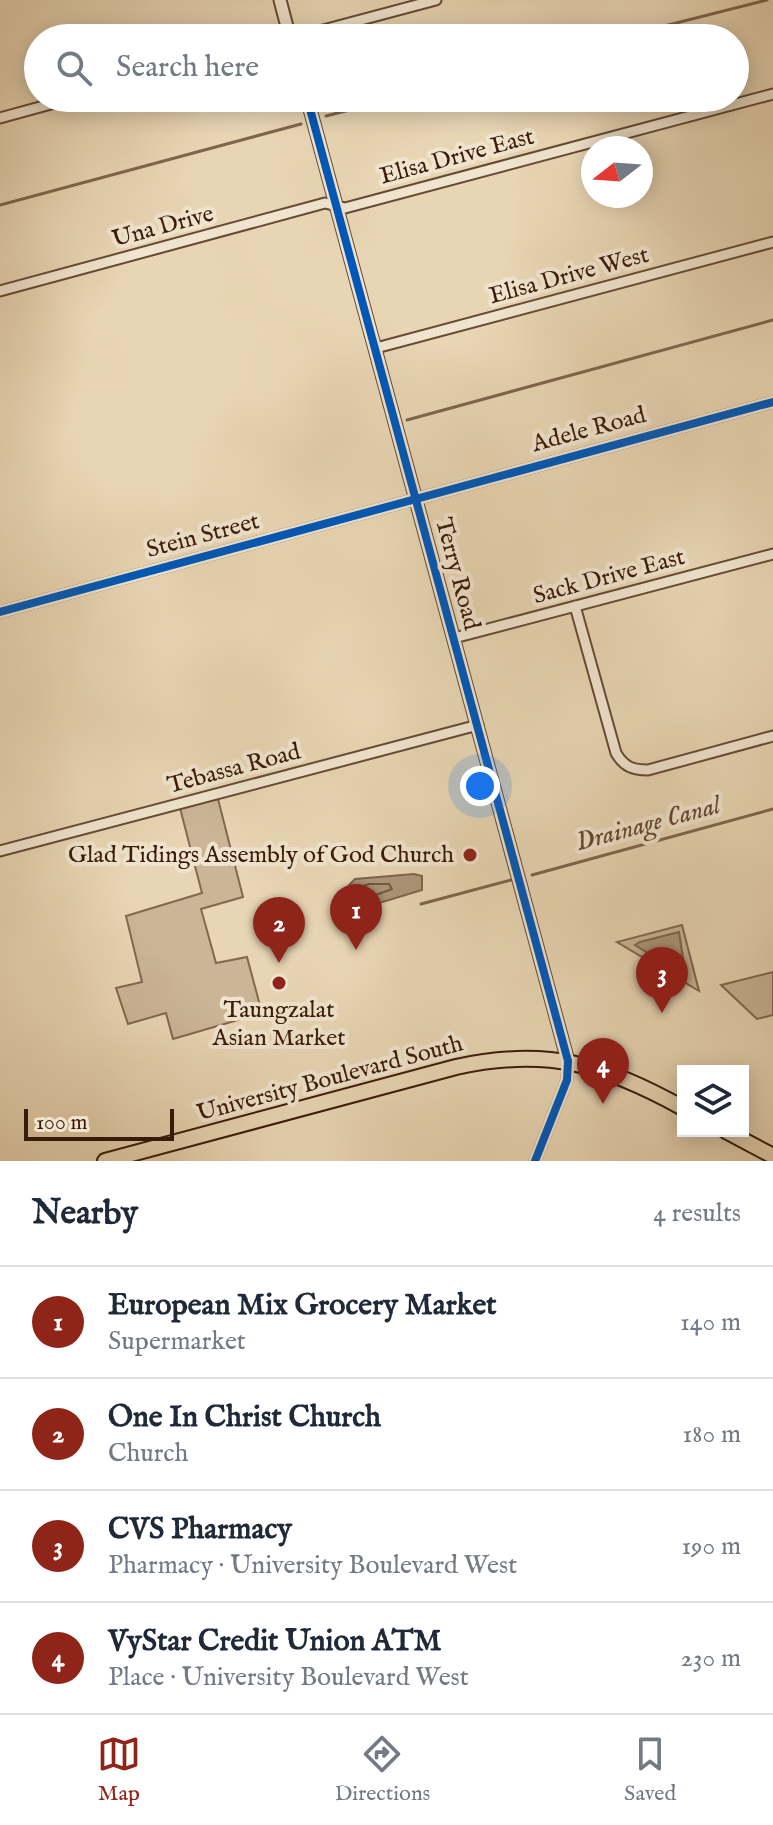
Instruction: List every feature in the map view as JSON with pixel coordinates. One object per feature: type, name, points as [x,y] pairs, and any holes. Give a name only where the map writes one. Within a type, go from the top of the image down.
[{"type":"main road","name":"University Boulevard South","points":[[114,1160],[468,1064],[501,1059],[568,1061],[613,1073],[677,1105]]},
{"type":"main road","points":[[737,1137],[773,1156]]},
{"type":"street","points":[[280,0],[288,24]]},
{"type":"street","points":[[345,24],[436,0]]},
{"type":"street","name":"Elisa Drive East","points":[[749,100],[773,94]]},
{"type":"street","points":[[0,118],[24,111]]},
{"type":"street","name":"Terry Road","points":[[311,112],[568,1061]]},
{"type":"street","name":"Elisa Drive East","points":[[336,206],[345,208],[705,112]]},
{"type":"street","name":"Una Drive","points":[[0,291],[325,203],[336,206]]},
{"type":"street","name":"Elisa Drive West","points":[[376,348],[773,242]]},
{"type":"street","name":"Adele Road","points":[[416,498],[773,402]]},
{"type":"street","name":"Stein Street","points":[[0,612],[416,498]]},
{"type":"street","name":"Sack Drive East","points":[[454,638],[773,554]]},
{"type":"street","points":[[575,606],[616,753],[627,767],[648,770],[773,736]]},
{"type":"street","name":"Tebassa Road","points":[[0,851],[478,725]]},
{"type":"street","points":[[535,1161],[567,1080],[568,1061]]},
{"type":"shaded area","points":[[218,799],[243,897],[201,909],[216,963],[247,957],[262,1013],[173,1039],[166,1013],[128,1024],[116,988],[142,982],[126,916],[202,893],[180,808]]},
{"type":"shaded area","points":[[682,925],[699,991],[617,942]]},
{"type":"shaded area","points":[[773,972],[773,1015],[757,1019],[721,985]]},
{"type":"water","points":[[422,876],[422,890],[363,908],[351,900],[349,885],[355,879]]},
{"type":"water","points":[[679,932],[685,971],[682,975],[635,945],[640,942]]},
{"type":"waterway","name":"Drainage Canal","points":[[672,24],[767,0]]},
{"type":"waterway","name":"Drainage Canal","points":[[326,116],[342,112]]},
{"type":"waterway","points":[[0,205],[301,124]]},
{"type":"waterway","points":[[407,420],[773,320]]},
{"type":"waterway","name":"Drainage Canal","points":[[532,875],[773,809]]},
{"type":"waterway","name":"Drainage Canal","points":[[421,904],[511,880]]},
{"type":"cycle path","points":[[311,112],[568,1061],[567,1080],[535,1161]]},
{"type":"cycle path","points":[[0,612],[773,402]]},
{"type":"place","name":"Glad Tidings Assembly of God Church","points":[[470,855]]},
{"type":"place","name":"European Mix Grocery Market","points":[[356,950]]},
{"type":"place","name":"One In Christ Church","points":[[279,963]]},
{"type":"place","name":"Taungzalat Asian Market","points":[[279,983]]},
{"type":"place","name":"CVS Pharmacy","points":[[662,1013]]},
{"type":"place","name":"VyStar Credit Union ATM","points":[[603,1104]]}]
